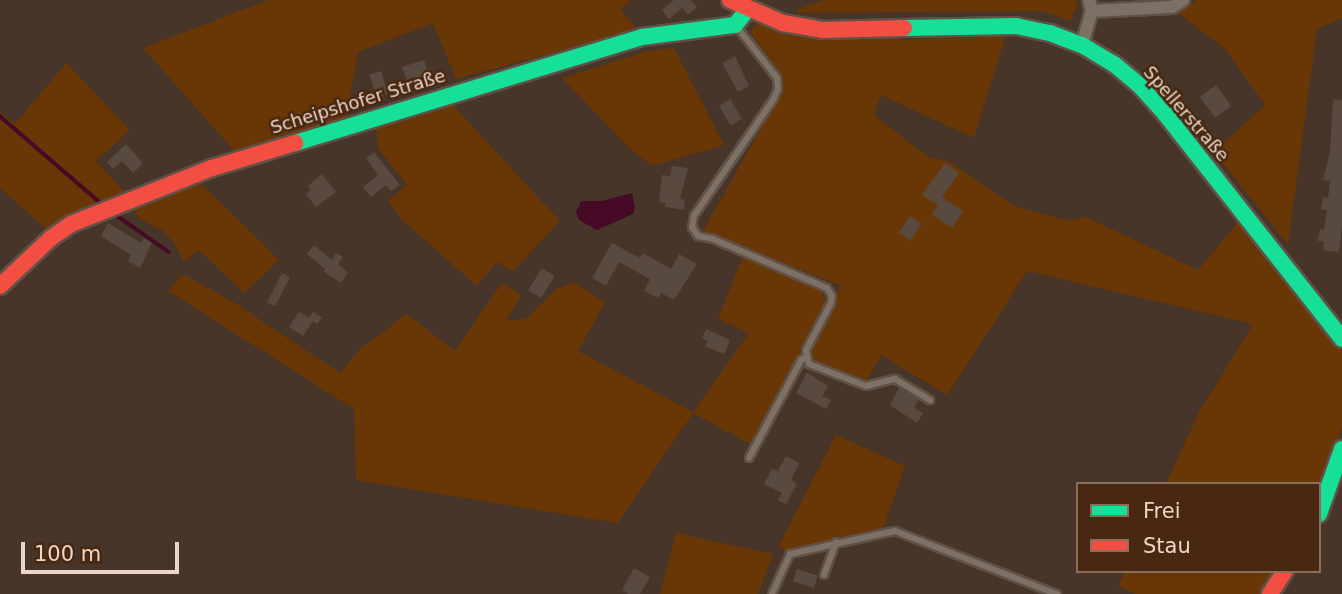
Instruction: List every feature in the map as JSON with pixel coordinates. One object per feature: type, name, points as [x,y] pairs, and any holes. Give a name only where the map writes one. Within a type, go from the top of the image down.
[{"type":"street","name":"Spellerstraße","points":[[730,0],[747,10],[783,23],[822,30],[1016,26],[1050,33],[1082,45],[1114,64],[1140,86],[1205,156],[1342,339]]},
{"type":"street","points":[[1082,45],[1091,5],[1172,7],[1182,0]]},
{"type":"street","points":[[736,25],[747,10]]},
{"type":"street","name":"Scheipshofer Straße","points":[[0,286],[51,238],[71,224],[212,169],[642,37],[736,25]]},
{"type":"street","points":[[1321,508],[1342,449]]},
{"type":"street","points":[[1270,594],[1284,573]]},
{"type":"lane","points":[[736,25],[777,78],[778,89],[774,100],[694,216],[692,227],[698,236],[713,239],[827,288],[832,296],[806,357],[801,360],[749,458]]},
{"type":"lane","points":[[806,357],[809,364],[866,386],[895,379],[930,400]]},
{"type":"lane","points":[[772,594],[790,554],[895,531],[1057,594]]},
{"type":"lane","points":[[824,575],[836,542]]},
{"type":"shaded area","points":[[268,0],[631,0],[620,10],[638,30],[456,79],[433,23],[358,52],[346,122],[237,154],[143,48]]},
{"type":"shaded area","points":[[823,0],[1075,0],[1078,5],[1070,21],[1044,11],[798,13],[798,9]]},
{"type":"shaded area","points":[[1196,0],[1342,0],[1342,18],[1317,29],[1288,245],[1214,152],[1265,105],[1225,49],[1178,13]]},
{"type":"shaded area","points":[[758,21],[901,35],[900,40],[1006,35],[974,138],[881,95],[874,115],[928,157],[948,161],[1014,206],[1069,221],[1086,217],[1198,270],[1239,221],[1342,351],[1342,428],[1321,491],[1321,482],[1167,482],[1198,414],[1253,324],[1027,271],[947,395],[881,355],[866,382],[816,364],[809,353],[841,286],[703,231],[781,93],[783,81],[780,73],[750,32]]},
{"type":"shaded area","points":[[674,48],[724,145],[652,166],[631,150],[562,78],[647,51]]},
{"type":"shaded area","points":[[66,63],[130,130],[96,161],[128,196],[50,232],[0,188],[0,112],[15,124]]},
{"type":"shaded area","points":[[450,102],[560,221],[513,271],[497,262],[477,286],[403,221],[388,201],[407,185],[378,148],[376,123]]},
{"type":"shaded area","points":[[198,181],[279,260],[244,293],[199,250],[184,262],[173,242],[162,230],[140,219],[134,210],[135,205]]},
{"type":"shaded area","points":[[632,193],[635,208],[633,214],[597,230],[579,220],[576,212],[581,201],[602,201]]},
{"type":"shaded area","points":[[743,256],[821,290],[826,303],[752,445],[693,413],[618,523],[356,480],[354,409],[168,291],[183,274],[235,303],[340,373],[360,349],[407,314],[455,351],[502,283],[521,295],[507,319],[515,321],[528,317],[557,289],[574,282],[605,302],[578,351],[693,412],[749,333],[718,319]]},
{"type":"shaded area","points":[[836,435],[905,466],[883,529],[794,548],[786,554],[779,545]]},
{"type":"shaded area","points":[[676,533],[773,554],[758,594],[660,594]]},
{"type":"shaded area","points":[[1124,573],[1273,573],[1260,594],[1135,594],[1118,586]]},
{"type":"building","points":[[674,0],[691,0],[697,7],[688,15],[682,8],[669,19],[662,10]]},
{"type":"building","points":[[735,56],[749,86],[738,92],[722,63]]},
{"type":"building","points":[[424,60],[430,78],[408,85],[402,67]]},
{"type":"building","points":[[381,71],[388,94],[377,97],[370,75]]},
{"type":"building","points":[[1216,85],[1231,106],[1215,118],[1200,97]]},
{"type":"building","points":[[730,99],[742,119],[731,125],[719,106]]},
{"type":"building","points":[[1333,99],[1342,100],[1342,225],[1339,252],[1323,250],[1324,242],[1318,241],[1320,229],[1324,230],[1327,210],[1321,209],[1323,197],[1328,198],[1330,181],[1323,180],[1330,152]]},
{"type":"building","points":[[126,144],[143,163],[133,173],[122,161],[113,169],[107,162]]},
{"type":"building","points":[[374,152],[400,185],[391,191],[386,185],[371,197],[363,187],[378,175],[366,158]]},
{"type":"building","points":[[945,163],[959,173],[942,197],[963,211],[952,228],[932,214],[938,205],[922,195]]},
{"type":"building","points":[[672,166],[688,168],[680,199],[685,200],[684,210],[665,207],[665,203],[659,202],[662,175],[670,176]]},
{"type":"building","points":[[322,174],[336,192],[316,207],[306,194],[311,190],[308,186]]},
{"type":"building","points":[[910,216],[922,224],[910,240],[899,233]]},
{"type":"building","points":[[108,223],[141,243],[144,238],[152,243],[140,268],[128,261],[131,255],[101,236]]},
{"type":"building","points":[[612,243],[640,258],[643,253],[671,269],[679,254],[697,264],[674,300],[661,293],[658,298],[644,291],[650,279],[619,262],[606,286],[592,278]]},
{"type":"building","points":[[314,245],[332,260],[336,253],[343,257],[338,264],[348,273],[341,283],[324,272],[325,269],[307,254]]},
{"type":"building","points":[[542,268],[555,276],[541,298],[528,290]]},
{"type":"building","points":[[282,273],[290,277],[275,306],[267,302]]},
{"type":"building","points":[[299,312],[309,318],[313,312],[322,317],[317,324],[313,321],[303,336],[289,327]]},
{"type":"building","points":[[706,329],[730,340],[724,354],[705,346],[708,341],[702,338]]},
{"type":"building","points":[[807,373],[828,386],[822,396],[831,400],[826,409],[796,393]]},
{"type":"building","points":[[899,388],[919,400],[914,408],[923,413],[917,423],[890,405]]},
{"type":"building","points":[[786,456],[799,463],[791,480],[797,484],[786,504],[778,500],[782,493],[764,484],[772,469],[778,471]]},
{"type":"building","points":[[634,568],[650,577],[640,594],[628,594],[622,590]]},
{"type":"building","points":[[797,569],[818,576],[814,588],[793,581]]},
{"type":"waterway","points":[[0,116],[103,205]]},
{"type":"waterway","points":[[113,213],[169,252]]},
{"type":"traffic: fast","points":[[295,143],[642,37],[735,25],[747,10]]},
{"type":"traffic: fast","points":[[904,28],[1016,26],[1050,33],[1082,45],[1114,64],[1140,86],[1166,115],[1342,339]]},
{"type":"traffic: fast","points":[[1321,508],[1342,449]]},
{"type":"traffic: jam","points":[[730,0],[783,23],[822,30],[904,28]]},
{"type":"traffic: jam","points":[[0,286],[51,238],[71,224],[212,168],[295,143]]},
{"type":"traffic: jam","points":[[1270,594],[1284,573]]}]
